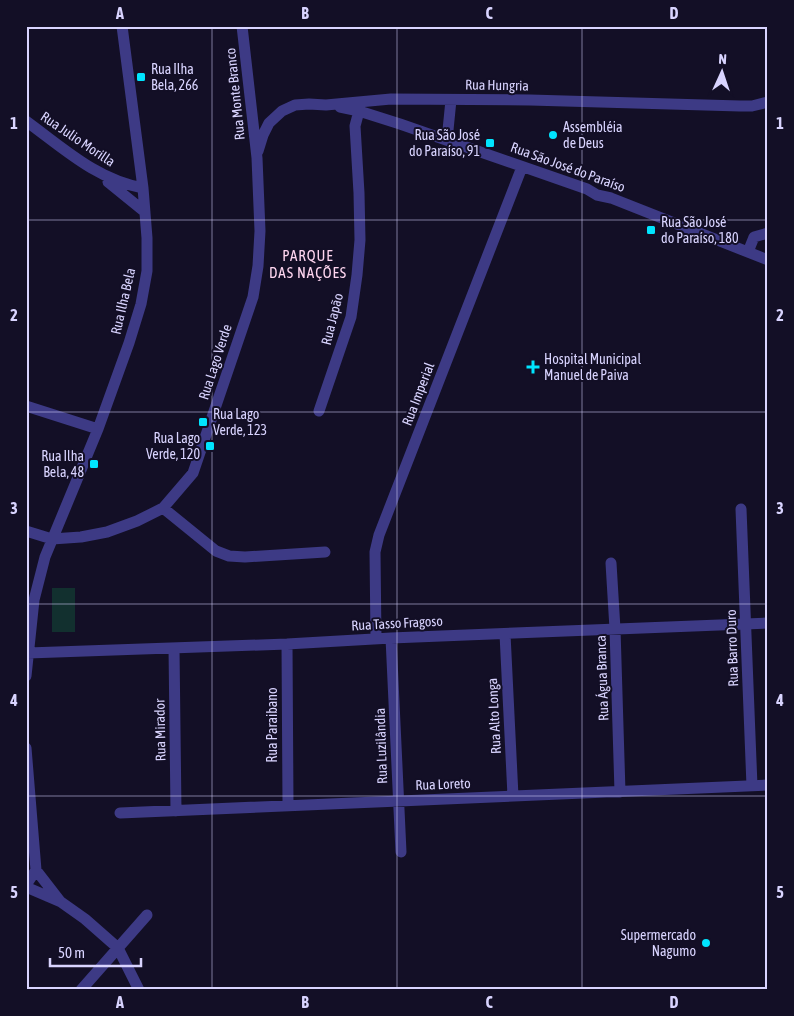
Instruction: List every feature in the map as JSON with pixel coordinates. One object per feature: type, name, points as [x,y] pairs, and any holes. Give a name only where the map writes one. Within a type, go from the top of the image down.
[{"type":"street","name":"Rua Ilha Bela","points":[[26,676],[34,600],[45,557],[98,429],[129,343],[141,304],[147,271],[147,238],[143,188],[122,26]]},
{"type":"street","name":"Rua Monte Branco","points":[[242,26],[257,158]]},
{"type":"street","name":"Rua Hungria","points":[[257,158],[263,135],[270,123],[282,111],[295,105],[326,105],[391,99],[740,106],[752,106],[768,102]]},
{"type":"street","points":[[447,140],[450,100]]},
{"type":"street","name":"Rua São José do Paraíso","points":[[326,105],[358,111],[587,189],[598,195],[616,200],[768,260]]},
{"type":"street","name":"Rua Japão","points":[[319,411],[351,317],[357,275],[360,240],[360,193],[355,126],[358,111]]},
{"type":"street","name":"Rua Julio Morilla","points":[[26,122],[97,173],[126,185],[143,188]]},
{"type":"street","name":"Rua Lago Verde","points":[[52,539],[106,532],[136,521],[162,508],[193,473],[253,297],[258,266],[260,231],[257,158]]},
{"type":"street","name":"Rua Imperial","points":[[376,639],[374,552],[379,535],[522,167]]},
{"type":"street","points":[[97,173],[145,212]]},
{"type":"street","points":[[748,252],[754,237],[768,233]]},
{"type":"street","points":[[26,406],[98,429]]},
{"type":"street","points":[[162,508],[216,551],[230,556],[245,557],[325,552]]},
{"type":"street","name":"Rua Barro Duro","points":[[742,509],[752,786]]},
{"type":"street","points":[[26,531],[52,539]]},
{"type":"street","name":"Rua Água Branca","points":[[611,563],[620,792]]},
{"type":"street","name":"Rua Tasso Fragoso","points":[[28,653],[768,623]]},
{"type":"street","name":"Rua Alto Longa","points":[[505,634],[513,796]]},
{"type":"street","name":"Rua Luzilândia","points":[[391,638],[400,852]]},
{"type":"street","name":"Rua Paraibano","points":[[287,644],[288,805]]},
{"type":"street","name":"Rua Mirador","points":[[174,648],[176,810]]},
{"type":"street","points":[[26,748],[36,870],[61,902]]},
{"type":"street","name":"Rua Loreto","points":[[120,813],[768,785]]},
{"type":"street","points":[[36,870],[26,886],[61,902],[85,919],[118,948],[139,990]]},
{"type":"street","points":[[81,990],[147,914]]},
{"type":"green space","points":[[52,588],[75,588],[75,632],[52,632]]},
{"type":"place","name":"Rua Ilha Bela, 266","points":[[141,77]]},
{"type":"place","name":"Assembléia de Deus","points":[[553,135]]},
{"type":"place","name":"Rua São José do Paraíso, 91","points":[[490,143]]},
{"type":"place","name":"Rua São José do Paraíso, 180","points":[[651,230]]},
{"type":"place","name":"Hospital Municipal Manuel de Paiva","points":[[533,367]]},
{"type":"place","name":"Rua Lago Verde, 123","points":[[203,422]]},
{"type":"place","name":"Rua Lago Verde, 120","points":[[210,446]]},
{"type":"place","name":"Rua Ilha Bela, 48","points":[[94,464]]},
{"type":"place","name":"Supermercado Nagumo","points":[[706,943]]},
{"type":"district","name":"PARQUE DAS NAÇÕES","points":[[308,264]]}]
